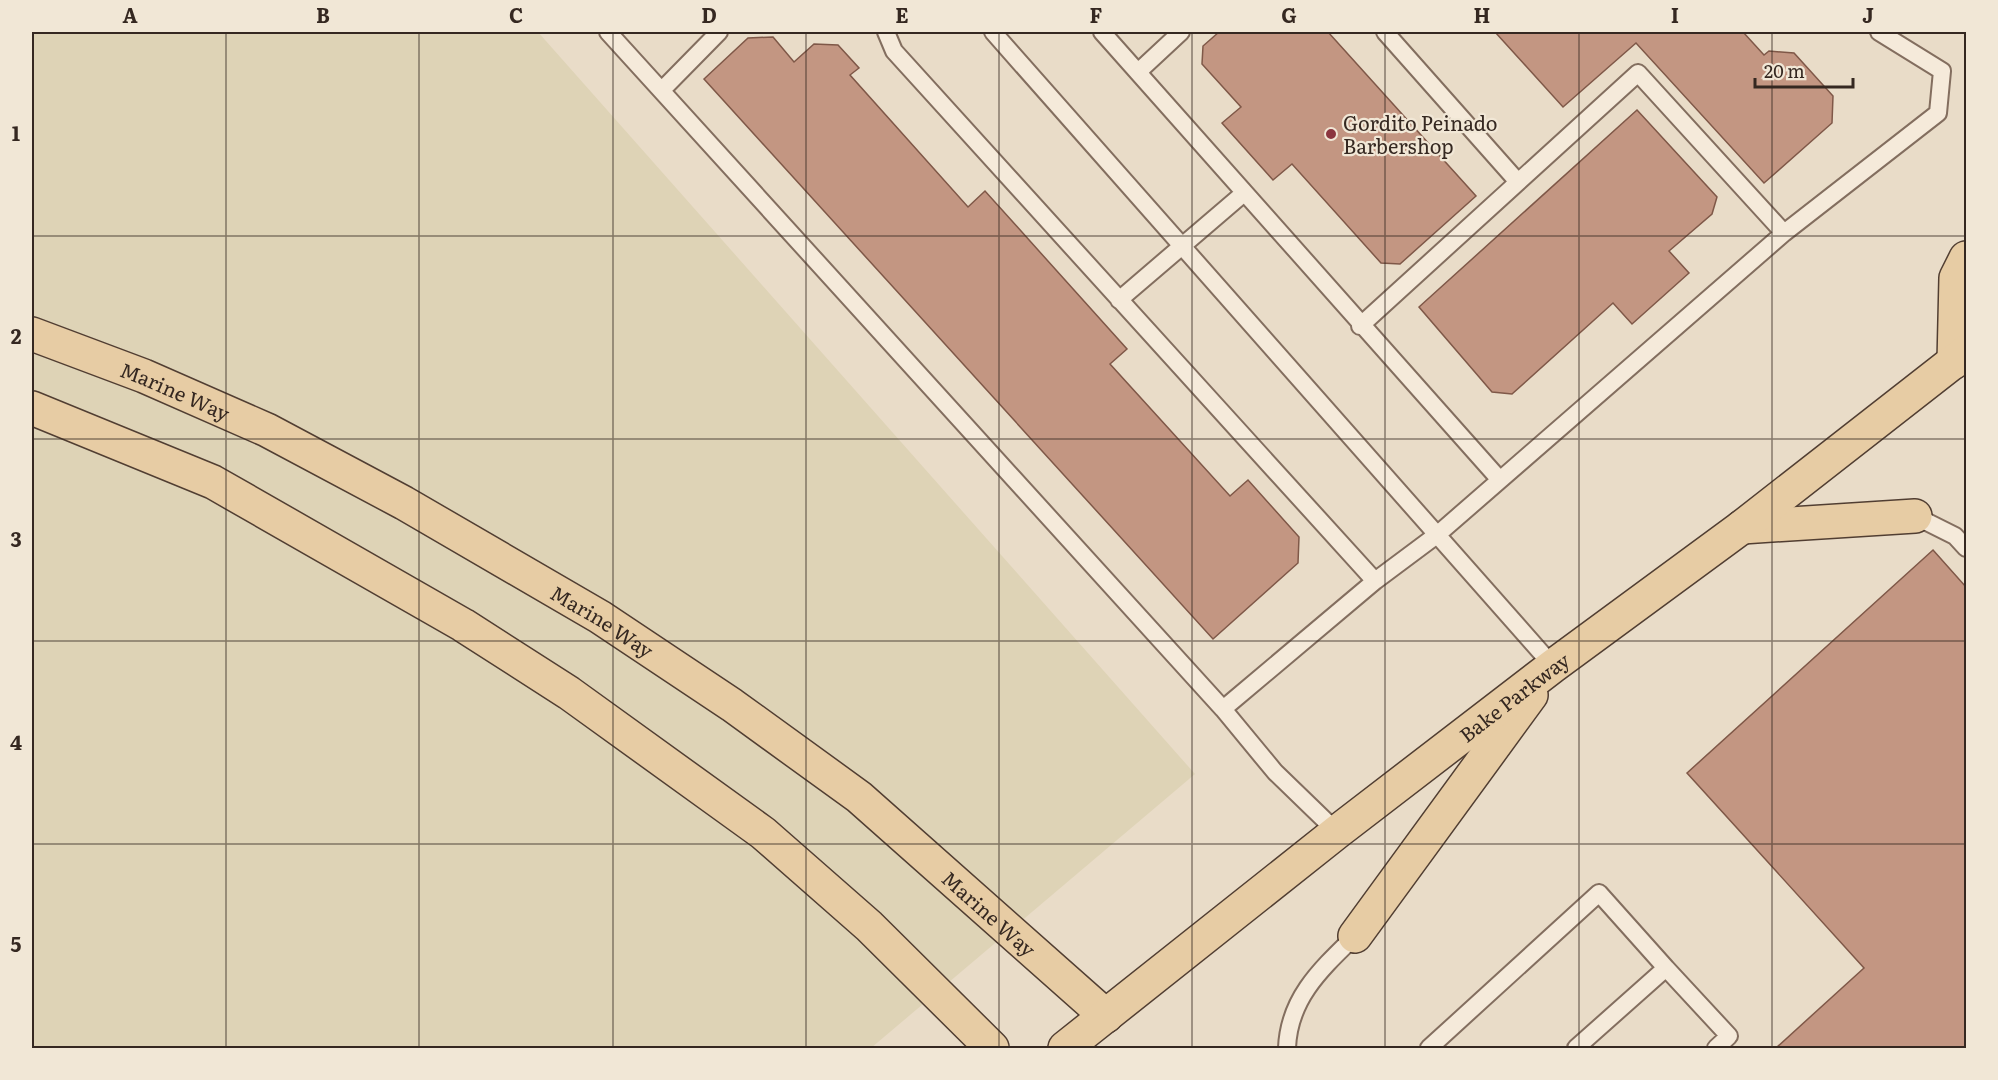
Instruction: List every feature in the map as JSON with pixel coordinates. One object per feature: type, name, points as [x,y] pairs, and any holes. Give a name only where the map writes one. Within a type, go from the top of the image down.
[{"type":"main road","points":[[1962,357],[1956,278],[1966,258]]},
{"type":"main road","name":"Marine Way","points":[[32,334],[144,376],[267,430],[405,503],[600,617],[732,705],[859,797],[1106,1016]]},
{"type":"main road","name":"Bake Parkway","points":[[1065,1048],[1338,832],[1553,666],[1742,527],[1962,357]]},
{"type":"main road","points":[[32,408],[213,482],[463,625],[569,693],[763,833],[869,926],[992,1048]]},
{"type":"main road","points":[[1742,527],[1915,516]]},
{"type":"main road","points":[[1355,936],[1553,666]]},
{"type":"lane","points":[[608,32],[1223,709],[1275,772],[1338,832]]},
{"type":"lane","points":[[662,90],[718,32]]},
{"type":"lane","points":[[886,32],[894,51],[1375,581]]},
{"type":"lane","points":[[993,32],[1553,666]]},
{"type":"lane","points":[[1102,32],[1360,326],[1500,480]]},
{"type":"lane","points":[[1138,72],[1181,32]]},
{"type":"lane","points":[[1386,32],[1518,182]]},
{"type":"lane","points":[[1223,709],[1375,581],[1438,534],[1784,233],[1938,113],[1942,71],[1879,32]]},
{"type":"lane","points":[[1360,326],[1638,72],[1784,233]]},
{"type":"lane","points":[[1119,300],[1244,193]]},
{"type":"lane","points":[[1915,516],[1955,536],[1966,548]]},
{"type":"lane","points":[[1429,1048],[1599,893],[1729,1036],[1716,1048]]},
{"type":"lane","points":[[1287,1048],[1287,1030],[1296,1003],[1316,973],[1355,936]]},
{"type":"lane","points":[[1576,1048],[1666,968]]},
{"type":"shaded area","points":[[32,32],[538,32],[1195,774],[871,1048],[32,1048]]},
{"type":"building","points":[[1219,32],[1328,32],[1476,196],[1400,264],[1381,263],[1292,164],[1273,180],[1222,123],[1241,107],[1202,64],[1203,46]]},
{"type":"building","points":[[1495,32],[1743,32],[1764,55],[1769,51],[1794,53],[1833,96],[1832,123],[1764,183],[1636,43],[1563,107]]},
{"type":"building","points":[[773,37],[794,62],[814,44],[838,45],[859,68],[850,75],[968,207],[985,191],[1127,349],[1110,364],[1230,496],[1248,480],[1299,537],[1298,563],[1213,639],[704,79],[748,38]]},
{"type":"building","points":[[1637,110],[1717,197],[1712,214],[1669,251],[1689,273],[1632,324],[1613,303],[1512,394],[1492,392],[1419,307]]},
{"type":"building","points":[[1933,550],[1966,587],[1966,1048],[1776,1048],[1864,968],[1687,773]]},
{"type":"place","name":"Gordito Peinado Barbershop","points":[[1331,134]]}]
